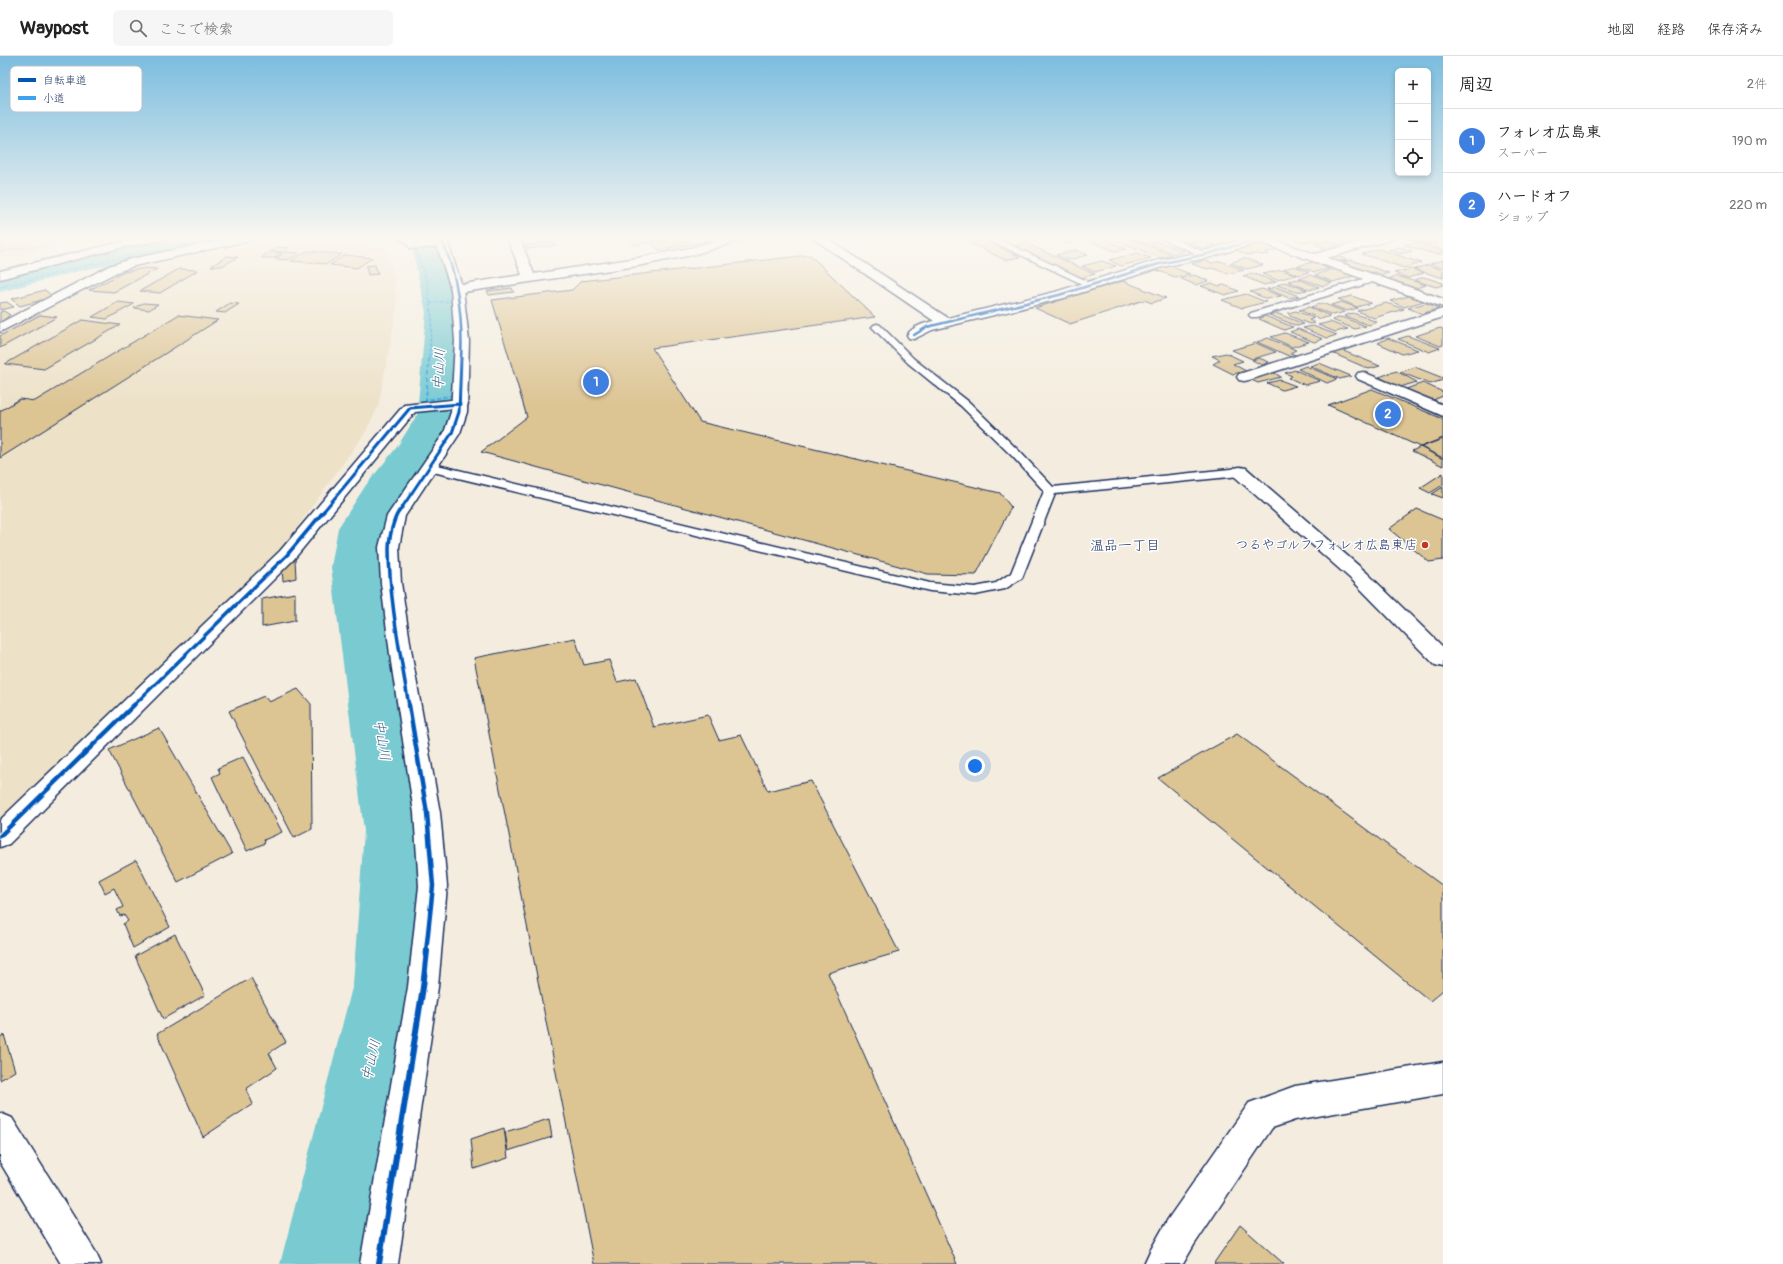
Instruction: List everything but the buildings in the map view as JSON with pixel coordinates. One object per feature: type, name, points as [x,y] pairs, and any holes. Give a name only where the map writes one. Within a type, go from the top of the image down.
[{"type":"street","points":[[0,328],[66,293]]},
{"type":"street","points":[[379,1264],[424,987],[433,886],[427,813],[402,662],[391,583],[389,547],[396,516],[452,432],[460,404],[462,340],[457,293]]},
{"type":"street","points":[[902,293],[946,323]]},
{"type":"street","points":[[914,335],[927,327],[1064,293]]},
{"type":"street","points":[[1419,293],[1440,300]]},
{"type":"street","points":[[1244,377],[1443,313]]},
{"type":"street","points":[[1363,376],[1443,410]]},
{"type":"street","points":[[0,836],[287,555],[410,408],[460,404]]},
{"type":"street","points":[[1240,472],[1360,577],[1443,660]]},
{"type":"street","points":[[1164,1264],[1181,1232],[1261,1116],[1295,1103],[1443,1078]]},
{"type":"street","points":[[0,1130],[82,1264]]},
{"type":"lane","points":[[1254,315],[1325,293]]},
{"type":"lane","points":[[877,327],[910,361],[965,404],[1018,456],[1050,491]]},
{"type":"lane","points":[[429,467],[930,587],[975,591],[1000,586],[1017,575],[1050,491]]},
{"type":"lane","points":[[1050,491],[1240,472]]},
{"type":"shaded area","points":[[75,293],[396,293],[397,308],[378,407],[365,433],[285,544],[0,821],[0,332]]},
{"type":"waterway","name":"中山川","points":[[325,1264],[389,984],[396,831],[355,567],[361,528],[381,494],[414,453],[436,415],[442,312],[437,293]]},
{"type":"marked path","points":[[429,293],[432,319],[426,400],[450,396]]},
{"type":"marked path","points":[[430,303],[450,301]]},
{"type":"cycle path","points":[[379,1264],[423,987],[433,886],[427,813],[402,662],[391,583],[389,547],[396,516],[452,433],[459,412],[462,341],[457,293]]},
{"type":"cycle path","points":[[914,335],[927,327],[1064,293]]},
{"type":"cycle path","points":[[0,836],[287,555],[410,408],[460,404]]},
{"type":"place","name":"フォレオ広島東","points":[[596,382]]},
{"type":"place","name":"ハードオフ","points":[[1388,414]]},
{"type":"place","name":"つるやゴルフフォレオ広島東店","points":[[1425,545]]},
{"type":"district","name":"温品一丁目","points":[[1125,545]]}]
